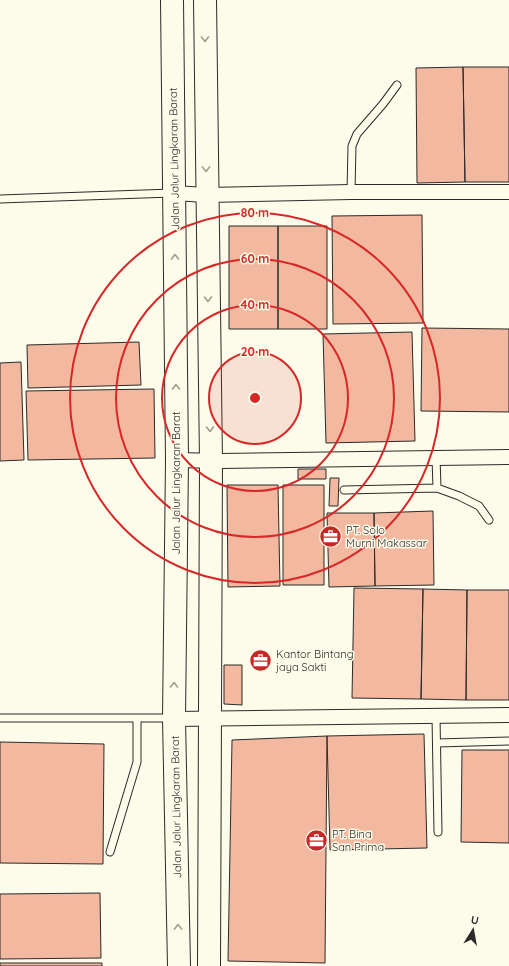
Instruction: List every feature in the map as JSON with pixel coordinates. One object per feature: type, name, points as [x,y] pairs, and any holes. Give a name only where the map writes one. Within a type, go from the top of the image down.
[{"type":"main road","name":"Jalan Jalur Lingkaran Barat","points":[[172,0],[177,460],[174,719],[179,966]]},
{"type":"main road","points":[[205,0],[206,195],[211,461],[209,966]]},
{"type":"street","points":[[174,193],[206,195],[351,192],[509,192]]},
{"type":"street","points":[[177,460],[211,461],[509,457]]},
{"type":"street","points":[[174,719],[509,715]]},
{"type":"lane","points":[[351,192],[352,146],[357,134],[397,85]]},
{"type":"lane","points":[[0,199],[174,193]]},
{"type":"lane","points":[[436,457],[437,488]]},
{"type":"lane","points":[[344,490],[437,488],[459,496],[479,506],[489,520]]},
{"type":"lane","points":[[436,716],[438,832]]},
{"type":"lane","points":[[0,718],[174,719]]},
{"type":"lane","points":[[110,852],[137,762],[137,718]]},
{"type":"lane","points":[[437,743],[509,741]]},
{"type":"building","points":[[463,67],[509,67],[509,182],[465,182]]},
{"type":"building","points":[[463,67],[465,182],[417,183],[416,68]]},
{"type":"building","points":[[422,215],[423,323],[333,324],[332,216]]},
{"type":"building","points":[[229,226],[278,226],[278,329],[229,329]]},
{"type":"building","points":[[278,226],[327,226],[327,329],[278,329]]},
{"type":"building","points":[[422,328],[509,329],[509,412],[421,411]]},
{"type":"building","points":[[412,332],[415,441],[326,443],[323,334]]},
{"type":"building","points":[[139,342],[141,385],[28,388],[27,345]]},
{"type":"building","points":[[21,362],[24,460],[0,461],[0,363]]},
{"type":"building","points":[[154,389],[155,458],[28,460],[26,391]]},
{"type":"building","points":[[298,469],[326,469],[326,479],[298,479]]},
{"type":"building","points":[[330,478],[339,478],[338,506],[329,506]]},
{"type":"building","points":[[227,485],[278,485],[280,586],[228,587]]},
{"type":"building","points":[[283,485],[324,485],[324,585],[283,585]]},
{"type":"building","points":[[433,511],[434,585],[375,586],[374,513]]},
{"type":"building","points":[[327,513],[374,513],[375,586],[329,587]]},
{"type":"building","points":[[354,588],[423,589],[421,699],[352,698]]},
{"type":"building","points":[[423,589],[467,590],[466,700],[421,699]]},
{"type":"building","points":[[467,590],[509,590],[509,700],[466,700]]},
{"type":"building","points":[[224,665],[242,665],[242,705],[224,704]]},
{"type":"building","points":[[424,734],[427,848],[330,850],[327,736]]},
{"type":"building","points":[[327,736],[325,963],[228,961],[232,740]]},
{"type":"building","points":[[0,742],[104,744],[103,864],[0,863]]},
{"type":"building","points":[[462,750],[509,750],[509,843],[461,842]]},
{"type":"building","points":[[100,893],[101,958],[0,959],[0,894]]},
{"type":"building","points":[[0,963],[102,963],[102,966],[0,966]]},
{"type":"place","name":"PT. Solo Murni Makassar","points":[[330,536]]},
{"type":"place","name":"Kantor Bintang jaya Sakti","points":[[260,660]]},
{"type":"place","name":"PT. Bina San Prima","points":[[316,840]]}]
